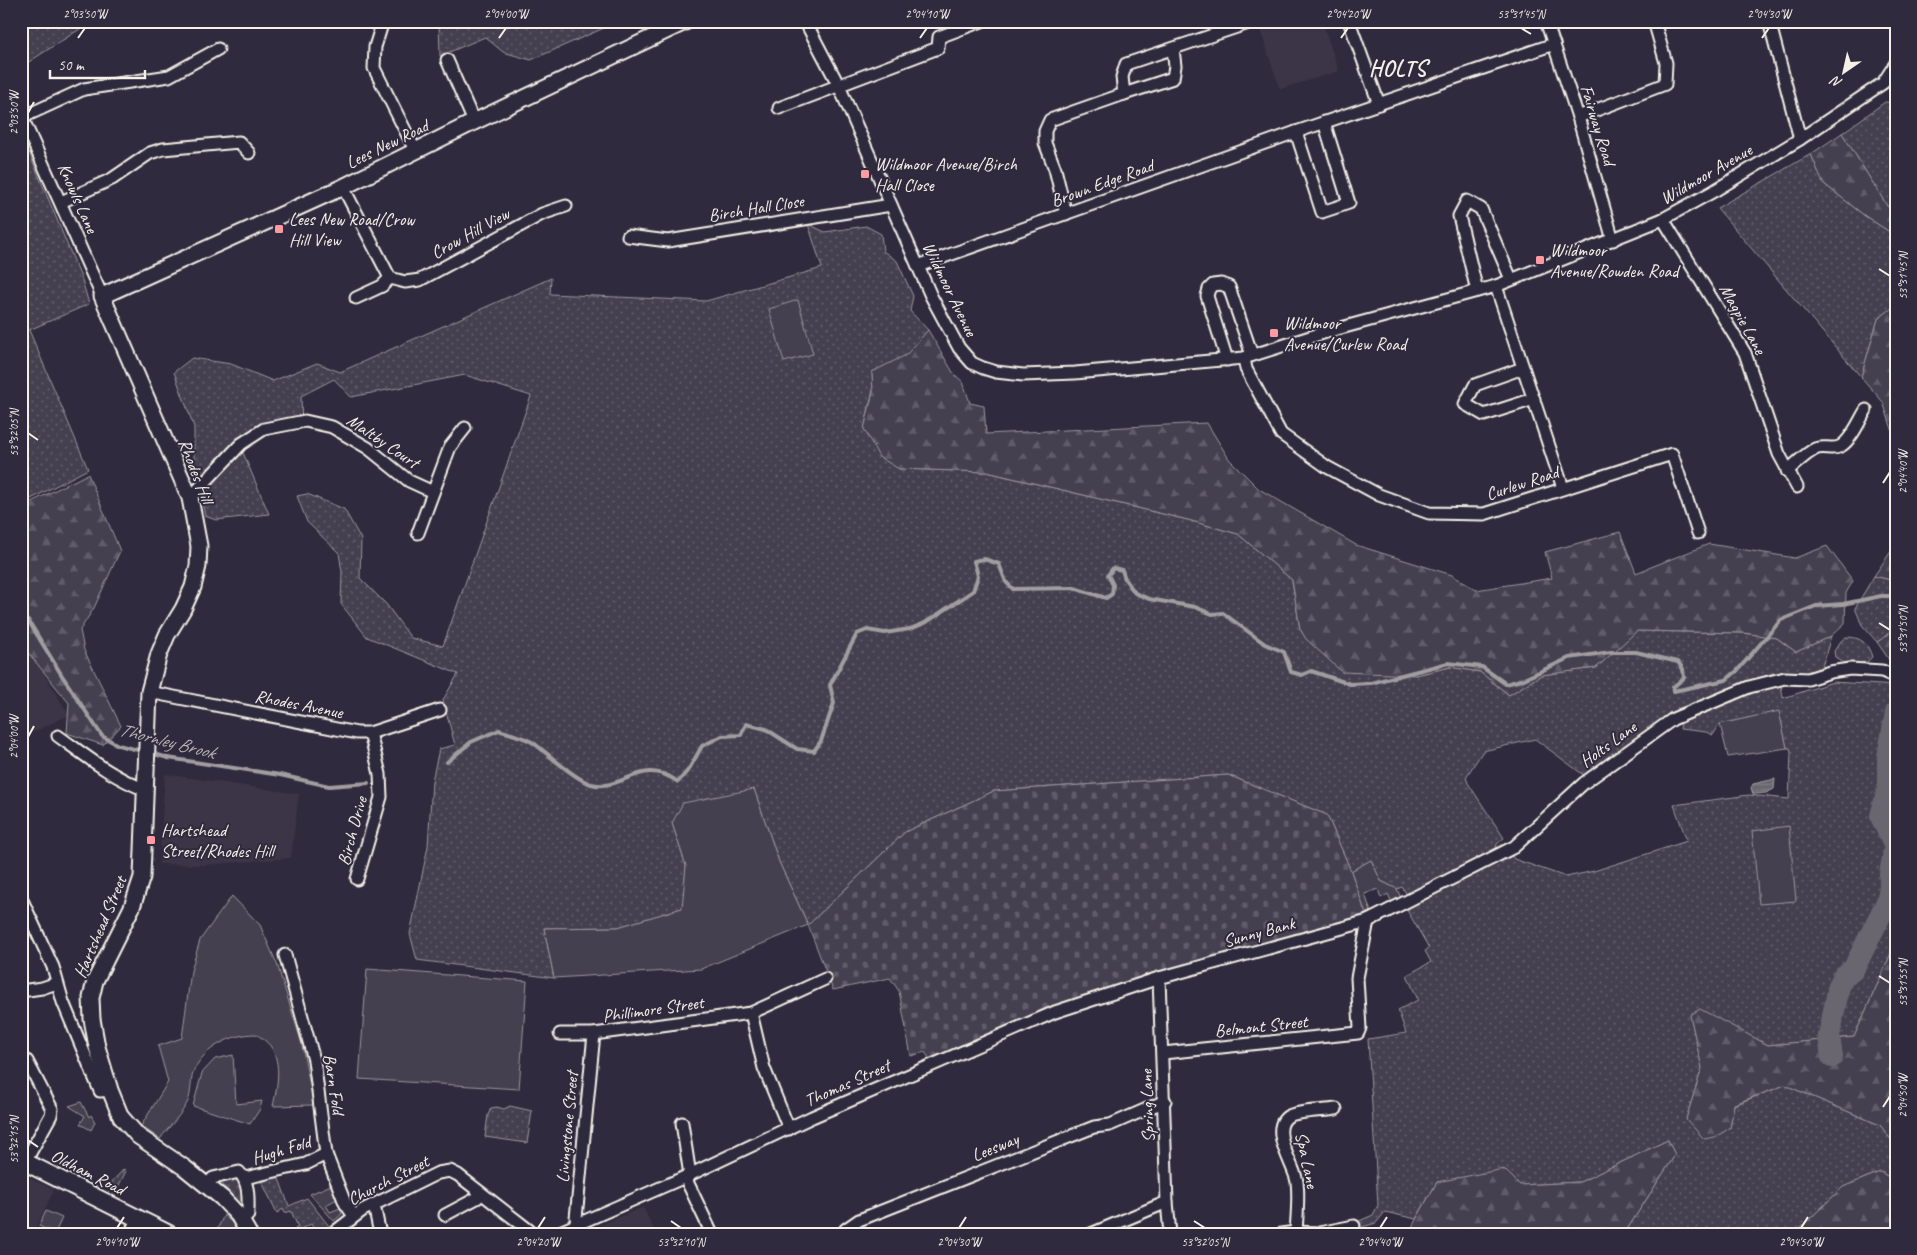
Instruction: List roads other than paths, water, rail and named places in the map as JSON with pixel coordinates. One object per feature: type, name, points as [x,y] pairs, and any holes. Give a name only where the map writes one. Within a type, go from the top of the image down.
[{"type":"main road","name":"Oldham Road","points":[[23,1161],[169,1234]]},
{"type":"street","points":[[383,21],[375,48],[374,68],[416,152]]},
{"type":"street","name":"Lees New Road","points":[[102,296],[344,187],[474,122],[687,21]]},
{"type":"street","name":"Wildmoor Avenue","points":[[805,21],[839,86],[931,296],[959,348],[972,363],[983,368],[996,372],[1023,375],[1075,373],[1227,360],[1248,356],[1326,332],[1496,286],[1663,219],[1714,191],[1800,140],[1884,83],[1896,63]]},
{"type":"street","points":[[779,108],[938,48],[939,37],[982,21]]},
{"type":"street","points":[[1124,94],[1122,77],[1126,64],[1255,21]]},
{"type":"street","points":[[1349,21],[1379,104]]},
{"type":"street","name":"Fairway Road","points":[[1546,21],[1578,116],[1612,240]]},
{"type":"street","points":[[1578,116],[1665,84],[1666,62],[1654,21]]},
{"type":"street","points":[[1769,21],[1800,140]]},
{"type":"street","name":"Brown Edge Road","points":[[918,266],[1324,122],[1554,44]]},
{"type":"street","points":[[22,116],[84,90],[170,76],[218,49]]},
{"type":"street","points":[[1066,214],[1055,169],[1045,143],[1045,131],[1050,120],[1173,78],[1175,66],[1173,49]]},
{"type":"street","points":[[447,60],[474,122]]},
{"type":"street","name":"Knowls Lane","points":[[22,116],[102,296]]},
{"type":"street","points":[[1296,132],[1322,212],[1349,203],[1324,122]]},
{"type":"street","points":[[61,202],[112,179],[150,153],[239,142],[249,153]]},
{"type":"street","points":[[344,187],[390,278],[382,286],[356,298]]},
{"type":"street","points":[[1478,291],[1459,216],[1467,201],[1482,209],[1511,279]]},
{"type":"street","name":"Birch Hall Close","points":[[628,236],[668,241],[891,205]]},
{"type":"street","name":"Crow Hill View","points":[[390,278],[405,282],[420,280],[542,214],[566,206]]},
{"type":"street","name":"Magpie Lane","points":[[1663,219],[1745,353],[1779,454],[1797,487]]},
{"type":"street","points":[[1227,360],[1207,296],[1213,285],[1221,284],[1229,287],[1248,356]]},
{"type":"street","points":[[1496,286],[1563,488]]},
{"type":"street","name":"Rhodes Hill","points":[[102,296],[190,498],[199,546],[198,566],[193,587],[183,609],[167,635],[149,692]]},
{"type":"street","name":"Curlew Road","points":[[1248,356],[1246,369],[1281,434],[1326,467],[1379,495],[1429,513],[1484,514],[1672,454],[1698,533]]},
{"type":"street","points":[[1523,368],[1475,384],[1465,404],[1484,415],[1534,399]]},
{"type":"street","points":[[1787,471],[1815,449],[1822,447],[1830,449],[1841,446],[1866,410]]},
{"type":"street","name":"Maltby Court","points":[[190,498],[241,444],[264,429],[305,421],[332,427],[368,448],[409,481],[433,492]]},
{"type":"street","name":"Maltby Court","points":[[418,533],[450,447],[465,428]]},
{"type":"street","name":"Holts Lane","points":[[1368,921],[1514,847],[1584,783],[1673,718],[1749,687],[1784,678],[1808,679],[1830,672],[1850,669],[1882,671],[1896,677]]},
{"type":"street","name":"Hartshead Street","points":[[149,692],[142,877],[132,907],[95,981],[91,998],[97,1047],[110,1090],[121,1117],[129,1127],[138,1136],[222,1198],[245,1227]]},
{"type":"street","name":"Rhodes Avenue","points":[[149,692],[357,733],[370,733],[440,710]]},
{"type":"street","name":"Birch Drive","points":[[358,880],[381,797],[380,774],[370,733]]},
{"type":"street","points":[[58,736],[100,767],[128,783],[146,790]]},
{"type":"street","points":[[21,898],[54,967],[57,983],[67,1011],[100,1091],[110,1090]]},
{"type":"street","name":"Sunny Bank","points":[[1159,978],[1368,921]]},
{"type":"street","name":"Belmont Street","points":[[1163,1053],[1358,1033],[1360,1028],[1357,978],[1368,921]]},
{"type":"street","name":"Barn Fold","points":[[285,955],[314,1060],[326,1154],[345,1203],[354,1216]]},
{"type":"street","name":"Spring Lane","points":[[1159,978],[1165,1101],[1167,1202],[1170,1234]]},
{"type":"street","name":"Thomas Street","points":[[555,1234],[688,1176],[789,1128],[1055,1012],[1159,978]]},
{"type":"street","name":"Phillimore Street","points":[[560,1034],[594,1034],[751,1013],[825,979]]},
{"type":"street","points":[[21,991],[42,988],[57,983]]},
{"type":"street","points":[[751,1013],[764,1068],[789,1128]]},
{"type":"street","name":"Livingstone Street","points":[[579,1223],[576,1218],[594,1034]]},
{"type":"street","points":[[23,1161],[51,1115],[52,1108],[27,1061]]},
{"type":"street","name":"Leesway","points":[[842,1234],[859,1220],[1094,1127],[1110,1125],[1165,1101]]},
{"type":"street","name":"Spa Lane","points":[[1296,1232],[1297,1180],[1283,1147],[1281,1133],[1283,1121],[1290,1116],[1336,1109]]},
{"type":"street","points":[[682,1124],[688,1176],[712,1234]]},
{"type":"street","name":"Hugh Fold","points":[[245,1178],[306,1164],[326,1154]]},
{"type":"street","name":"Church Street","points":[[332,1234],[354,1216],[444,1171],[458,1174],[534,1234]]},
{"type":"street","name":"Hugh Fold","points":[[206,1185],[213,1178],[239,1172],[245,1178],[248,1197],[248,1216],[245,1227]]},
{"type":"street","points":[[445,1215],[477,1198],[481,1193]]},
{"type":"street","points":[[1091,1234],[1167,1202]]},
{"type":"street","points":[[374,1205],[380,1234]]},
{"type":"street","points":[[130,1234],[137,1218]]},
{"type":"street","points":[[1281,1234],[1296,1232],[1319,1234],[1354,1226]]},
{"type":"waterway","name":"Thornley Brook","points":[[447,762],[471,742],[499,730],[531,742],[585,782],[603,785],[643,773],[653,772],[665,775],[678,782],[689,769],[702,746],[722,736],[741,735],[746,724],[766,729],[797,749],[814,751],[821,741],[834,703],[830,685],[857,634],[867,630],[885,633],[910,629],[925,623],[973,591],[978,576],[974,561],[984,559],[999,564],[1006,582],[1013,589],[1074,588],[1106,598],[1112,594],[1113,585],[1108,575],[1113,568],[1122,570],[1125,579],[1135,593],[1149,599],[1195,607],[1212,614],[1223,613],[1265,644],[1284,652],[1291,672],[1302,675],[1311,671],[1350,684],[1371,683],[1448,663],[1482,667],[1506,684],[1524,679],[1569,658],[1611,652],[1636,652],[1678,662],[1683,669],[1684,678],[1673,687],[1674,691],[1726,680],[1737,671],[1781,620],[1816,606],[1843,604],[1881,596],[1896,596]]},
{"type":"waterway","name":"Thornley Brook","points":[[21,617],[28,620],[102,736],[118,745],[142,751]]},
{"type":"waterway","points":[[1832,1057],[1829,1036],[1839,986],[1844,976],[1853,970],[1887,902],[1890,889],[1890,874],[1895,847],[1881,816],[1888,789],[1888,757],[1896,713]]},
{"type":"waterway","name":"Thornley Brook","points":[[151,753],[168,758],[280,775],[329,786],[368,783]]},
{"type":"place","name":"Wildmoor Avenue/Birch Hall Close","points":[[865,174]]},
{"type":"place","name":"Lees New Road/Crow Hill View","points":[[279,229]]},
{"type":"place","name":"Wildmoor Avenue/Rowden Road","points":[[1540,260]]},
{"type":"place","name":"Wildmoor Avenue/Curlew Road","points":[[1274,333]]},
{"type":"place","name":"Hartshead Street/Rhodes Hill","points":[[151,840]]},
{"type":"district","name":"HOLTS","points":[[1398,68]]}]
